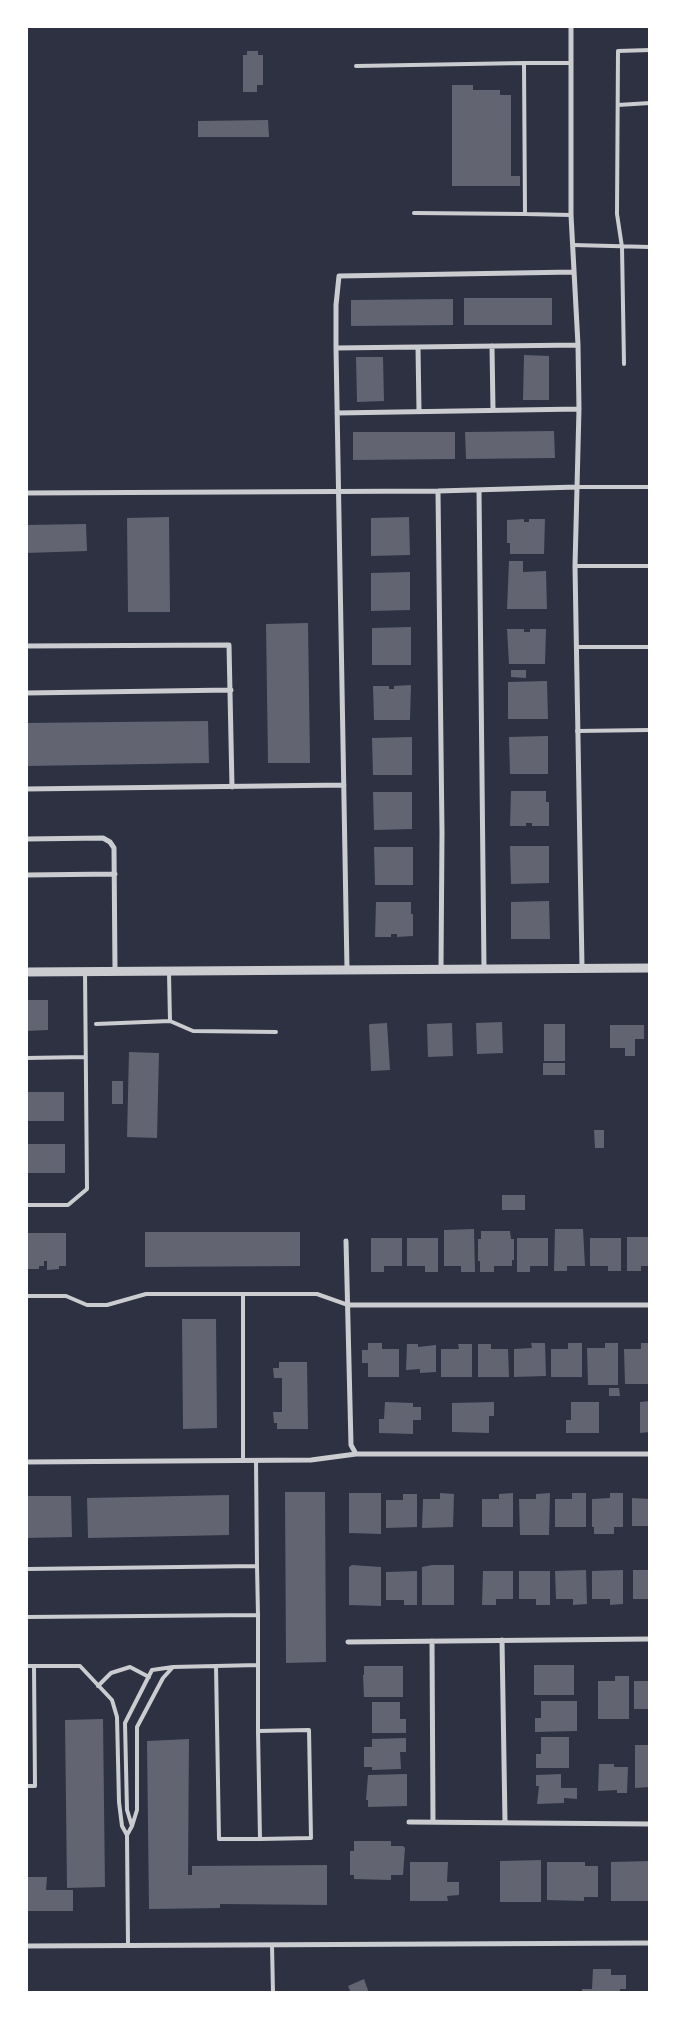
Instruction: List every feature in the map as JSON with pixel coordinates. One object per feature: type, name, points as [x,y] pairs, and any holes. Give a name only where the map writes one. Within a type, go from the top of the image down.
[{"type":"street","points":[[571,26],[571,215],[578,345],[579,409],[575,566],[582,967]]},
{"type":"street","points":[[347,969],[336,348],[336,305],[339,276],[574,272]]},
{"type":"street","points":[[336,348],[578,345]]},
{"type":"street","points":[[492,346],[493,410]]},
{"type":"street","points":[[418,347],[419,411]]},
{"type":"street","points":[[337,412],[579,409]]},
{"type":"street","points":[[26,493],[438,491],[577,487]]},
{"type":"street","points":[[479,490],[484,968]]},
{"type":"street","points":[[438,491],[442,833],[441,968]]},
{"type":"street","points":[[26,646],[229,645],[232,786]]},
{"type":"street","points":[[26,693],[231,690]]},
{"type":"street","points":[[26,789],[344,786]]},
{"type":"street","points":[[26,839],[103,838],[110,842],[114,848],[115,970]]},
{"type":"street","points":[[26,875],[115,874]]},
{"type":"street","points":[[26,972],[650,968]]},
{"type":"street","points":[[346,1241],[352,1445],[356,1454]]},
{"type":"street","points":[[348,1305],[650,1305]]},
{"type":"street","points":[[26,1462],[311,1460],[356,1454],[650,1454]]},
{"type":"street","points":[[348,1642],[650,1639]]},
{"type":"street","points":[[502,1640],[505,1822]]},
{"type":"street","points":[[432,1641],[433,1822]]},
{"type":"street","points":[[409,1822],[650,1824]]},
{"type":"street","points":[[26,1946],[650,1943]]},
{"type":"lane","points":[[624,364],[622,247],[617,214],[618,51],[650,50]]},
{"type":"lane","points":[[524,63],[525,214]]},
{"type":"lane","points":[[356,66],[571,63]]},
{"type":"lane","points":[[618,105],[650,104]]},
{"type":"lane","points":[[414,213],[571,215]]},
{"type":"lane","points":[[573,245],[650,246]]},
{"type":"lane","points":[[577,487],[650,487]]},
{"type":"lane","points":[[575,566],[650,566]]},
{"type":"lane","points":[[576,647],[650,647]]},
{"type":"lane","points":[[577,731],[650,730]]},
{"type":"lane","points":[[169,970],[170,1021]]},
{"type":"lane","points":[[26,1205],[68,1205],[87,1189],[85,971]]},
{"type":"lane","points":[[96,1024],[170,1021],[193,1031],[276,1032]]},
{"type":"lane","points":[[26,1058],[86,1057]]},
{"type":"lane","points":[[26,1296],[66,1296],[87,1305],[107,1305],[146,1294],[317,1294],[348,1305]]},
{"type":"lane","points":[[243,1294],[243,1460]]},
{"type":"lane","points":[[256,1460],[260,1838]]},
{"type":"lane","points":[[26,1569],[256,1566]]},
{"type":"lane","points":[[26,1618],[258,1615]]},
{"type":"lane","points":[[132,1826],[127,1810],[125,1722],[152,1670],[173,1667],[258,1665]]},
{"type":"lane","points":[[26,1666],[80,1666],[112,1700],[117,1717],[119,1802],[122,1826],[127,1835],[128,1945]]},
{"type":"lane","points":[[26,1786],[35,1786],[34,1666]]},
{"type":"lane","points":[[216,1666],[219,1839],[311,1838],[309,1730],[258,1731]]},
{"type":"lane","points":[[98,1686],[111,1673],[130,1667],[149,1677]]},
{"type":"lane","points":[[127,1835],[137,1810],[137,1727],[163,1678],[173,1667]]},
{"type":"lane","points":[[272,1945],[273,1993]]},
{"type":"building","points":[[247,51],[258,51],[258,55],[263,55],[263,85],[257,85],[257,92],[243,92],[243,55],[247,55]]},
{"type":"building","points":[[452,85],[473,85],[473,90],[500,90],[500,95],[511,95],[511,176],[520,176],[520,186],[452,186]]},
{"type":"building","points":[[268,120],[269,137],[198,137],[198,121]]},
{"type":"building","points":[[464,298],[552,298],[552,325],[464,325]]},
{"type":"building","points":[[453,299],[453,325],[351,326],[351,300]]},
{"type":"building","points":[[524,355],[549,356],[549,400],[523,400]]},
{"type":"building","points":[[356,357],[383,357],[384,401],[357,402]]},
{"type":"building","points":[[554,431],[555,458],[466,459],[465,432]]},
{"type":"building","points":[[353,432],[455,432],[455,459],[353,460]]},
{"type":"building","points":[[169,517],[170,612],[128,612],[127,518]]},
{"type":"building","points":[[409,517],[410,555],[371,556],[371,518]]},
{"type":"building","points":[[524,519],[524,522],[529,522],[529,519],[545,519],[544,554],[510,554],[510,543],[507,543],[507,520]]},
{"type":"building","points":[[86,524],[87,551],[26,553],[26,525]]},
{"type":"building","points":[[509,561],[523,561],[523,572],[546,571],[547,609],[507,609]]},
{"type":"building","points":[[410,572],[410,610],[371,611],[371,573]]},
{"type":"building","points":[[308,623],[310,763],[268,763],[266,624]]},
{"type":"building","points":[[411,627],[411,665],[372,665],[372,628]]},
{"type":"building","points":[[507,629],[524,629],[524,632],[530,632],[530,629],[546,629],[545,664],[509,664]]},
{"type":"building","points":[[511,670],[526,670],[526,678],[511,677]]},
{"type":"building","points":[[547,681],[548,719],[508,719],[508,682]]},
{"type":"building","points":[[411,685],[410,720],[374,720],[373,686],[389,686],[389,689],[394,689],[394,686]]},
{"type":"building","points":[[208,721],[209,763],[26,766],[26,723]]},
{"type":"building","points":[[548,736],[548,774],[510,774],[509,737]]},
{"type":"building","points":[[412,737],[412,775],[373,775],[372,738]]},
{"type":"building","points":[[511,791],[546,791],[546,802],[549,802],[549,826],[532,826],[532,823],[526,823],[526,826],[510,826]]},
{"type":"building","points":[[373,792],[412,792],[412,829],[374,830]]},
{"type":"building","points":[[510,846],[549,846],[549,883],[511,884]]},
{"type":"building","points":[[374,847],[413,847],[413,885],[375,885]]},
{"type":"building","points":[[549,901],[550,939],[511,939],[511,902]]},
{"type":"building","points":[[376,902],[411,902],[413,936],[397,937],[397,934],[391,934],[391,937],[375,937]]},
{"type":"building","points":[[26,1000],[48,1000],[48,1030],[26,1031]]},
{"type":"building","points":[[502,1022],[503,1053],[477,1054],[476,1023]]},
{"type":"building","points":[[387,1023],[390,1070],[371,1071],[369,1025]]},
{"type":"building","points":[[452,1023],[453,1056],[428,1057],[427,1024]]},
{"type":"building","points":[[544,1024],[565,1024],[565,1061],[544,1061]]},
{"type":"building","points":[[610,1025],[644,1025],[644,1039],[635,1039],[635,1056],[625,1056],[625,1048],[610,1048]]},
{"type":"building","points":[[129,1052],[159,1053],[157,1138],[127,1137]]},
{"type":"building","points":[[543,1063],[565,1063],[565,1075],[543,1075]]},
{"type":"building","points":[[112,1081],[123,1081],[123,1104],[112,1104]]},
{"type":"building","points":[[26,1092],[64,1092],[64,1121],[26,1121]]},
{"type":"building","points":[[594,1130],[604,1130],[604,1148],[595,1148]]},
{"type":"building","points":[[26,1144],[65,1144],[65,1173],[26,1173]]},
{"type":"building","points":[[502,1195],[525,1195],[525,1210],[502,1210]]},
{"type":"building","points":[[474,1229],[475,1272],[461,1272],[461,1266],[444,1266],[444,1230]]},
{"type":"building","points":[[555,1229],[583,1229],[585,1266],[567,1266],[567,1271],[554,1271]]},
{"type":"building","points":[[481,1231],[510,1231],[511,1239],[514,1239],[514,1260],[512,1260],[512,1266],[494,1266],[494,1272],[480,1272],[478,1239],[481,1239]]},
{"type":"building","points":[[145,1232],[300,1232],[300,1266],[145,1267]]},
{"type":"building","points":[[26,1233],[66,1233],[66,1266],[47,1270],[47,1261],[44,1261],[44,1266],[39,1266],[39,1269],[26,1269]]},
{"type":"building","points":[[627,1237],[650,1237],[650,1266],[641,1266],[641,1271],[627,1271]]},
{"type":"building","points":[[371,1238],[402,1238],[402,1266],[384,1266],[384,1272],[371,1272]]},
{"type":"building","points":[[407,1238],[438,1238],[438,1272],[425,1272],[425,1266],[407,1266]]},
{"type":"building","points":[[517,1238],[548,1238],[548,1266],[530,1266],[530,1272],[517,1272]]},
{"type":"building","points":[[590,1238],[621,1238],[621,1271],[608,1271],[608,1266],[590,1266]]},
{"type":"building","points":[[182,1319],[216,1319],[217,1428],[183,1429]]},
{"type":"building","points":[[368,1343],[382,1343],[382,1349],[399,1349],[399,1377],[368,1377],[368,1363],[362,1363],[362,1350],[368,1350]]},
{"type":"building","points":[[531,1343],[545,1343],[546,1376],[514,1377],[514,1349],[532,1348]]},
{"type":"building","points":[[568,1343],[582,1343],[582,1377],[551,1377],[551,1349],[568,1349]]},
{"type":"building","points":[[605,1343],[618,1343],[618,1385],[588,1385],[587,1348],[605,1348]]},
{"type":"building","points":[[641,1343],[650,1343],[650,1384],[625,1384],[624,1349],[641,1349]]},
{"type":"building","points":[[407,1344],[418,1344],[418,1347],[436,1345],[436,1372],[420,1373],[420,1369],[406,1370]]},
{"type":"building","points":[[458,1344],[472,1344],[472,1377],[441,1377],[441,1349],[459,1349]]},
{"type":"building","points":[[478,1344],[491,1344],[491,1349],[508,1349],[509,1377],[478,1377]]},
{"type":"building","points":[[279,1362],[307,1362],[308,1429],[277,1429],[277,1423],[274,1423],[273,1412],[282,1412],[282,1378],[274,1378],[273,1368],[279,1368]]},
{"type":"building","points":[[609,1388],[619,1388],[620,1396],[609,1396]]},
{"type":"building","points":[[650,1401],[650,1432],[640,1433],[640,1402]]},
{"type":"building","points":[[385,1402],[413,1403],[413,1407],[421,1407],[421,1420],[413,1420],[413,1434],[379,1433],[379,1419],[384,1419]]},
{"type":"building","points":[[494,1402],[494,1416],[489,1416],[489,1433],[452,1432],[452,1403]]},
{"type":"building","points":[[571,1402],[599,1402],[599,1433],[566,1433],[566,1420],[571,1420]]},
{"type":"building","points":[[285,1492],[325,1492],[326,1662],[286,1663]]},
{"type":"building","points":[[349,1493],[381,1493],[381,1534],[349,1533]]},
{"type":"building","points":[[440,1493],[454,1494],[453,1527],[422,1528],[423,1499],[440,1499]]},
{"type":"building","points":[[513,1493],[513,1527],[482,1527],[482,1499],[499,1499],[499,1494]]},
{"type":"building","points":[[550,1493],[549,1535],[520,1535],[519,1499],[536,1499],[536,1494]]},
{"type":"building","points":[[572,1493],[586,1493],[586,1527],[555,1527],[555,1499],[572,1499]]},
{"type":"building","points":[[610,1493],[623,1493],[623,1527],[614,1527],[614,1534],[594,1534],[594,1527],[592,1527],[592,1499],[610,1498]]},
{"type":"building","points":[[403,1494],[417,1494],[417,1527],[386,1528],[386,1500],[403,1500]]},
{"type":"building","points":[[229,1495],[229,1535],[88,1538],[87,1498]]},
{"type":"building","points":[[26,1496],[71,1496],[72,1537],[26,1538]]},
{"type":"building","points":[[632,1498],[650,1499],[650,1526],[632,1526]]},
{"type":"building","points":[[352,1565],[381,1567],[381,1606],[349,1605],[349,1567]]},
{"type":"building","points":[[454,1565],[454,1605],[422,1605],[422,1567]]},
{"type":"building","points":[[586,1570],[587,1604],[573,1605],[573,1599],[556,1599],[555,1571]]},
{"type":"building","points":[[623,1570],[623,1604],[610,1605],[610,1599],[592,1599],[592,1571]]},
{"type":"building","points":[[633,1570],[650,1570],[650,1599],[633,1599]]},
{"type":"building","points":[[417,1571],[417,1605],[404,1605],[404,1600],[386,1600],[386,1572]]},
{"type":"building","points":[[483,1571],[513,1571],[513,1599],[496,1599],[496,1605],[482,1605]]},
{"type":"building","points":[[519,1571],[550,1571],[550,1605],[536,1605],[536,1599],[519,1599]]},
{"type":"building","points":[[534,1665],[574,1665],[574,1695],[534,1695]]},
{"type":"building","points":[[364,1666],[403,1666],[403,1697],[364,1697]]},
{"type":"building","points":[[615,1676],[629,1676],[629,1719],[598,1719],[598,1681],[615,1681]]},
{"type":"building","points":[[634,1681],[650,1681],[650,1709],[634,1709]]},
{"type":"building","points":[[541,1701],[577,1701],[577,1731],[535,1732],[535,1718],[541,1718]]},
{"type":"building","points":[[372,1702],[400,1702],[400,1719],[406,1719],[406,1733],[372,1733]]},
{"type":"building","points":[[103,1719],[105,1887],[67,1888],[65,1720]]},
{"type":"building","points":[[541,1737],[569,1737],[569,1768],[536,1768],[536,1754],[541,1754]]},
{"type":"building","points":[[406,1738],[406,1752],[400,1752],[401,1769],[372,1770],[372,1767],[364,1767],[364,1747],[372,1747],[372,1739]]},
{"type":"building","points":[[189,1739],[188,1875],[192,1875],[192,1866],[327,1865],[327,1905],[220,1904],[220,1908],[149,1909],[147,1741]]},
{"type":"building","points":[[635,1745],[650,1745],[650,1787],[635,1788]]},
{"type":"building","points":[[599,1764],[614,1764],[614,1767],[628,1767],[627,1793],[617,1793],[617,1790],[598,1791]]},
{"type":"building","points":[[407,1774],[407,1806],[368,1807],[368,1800],[366,1800],[368,1775]]},
{"type":"building","points":[[561,1774],[561,1788],[577,1788],[577,1799],[564,1798],[564,1803],[537,1804],[539,1786],[536,1786],[536,1775]]},
{"type":"building","points":[[354,1841],[391,1841],[391,1846],[403,1846],[405,1848],[403,1875],[391,1875],[391,1880],[354,1879],[354,1875],[350,1875],[350,1851],[354,1851]]},
{"type":"building","points":[[541,1860],[541,1902],[500,1902],[500,1861]]},
{"type":"building","points":[[649,1861],[650,1901],[611,1901],[611,1862]]},
{"type":"building","points":[[410,1862],[448,1862],[447,1882],[459,1882],[459,1895],[447,1896],[448,1901],[410,1901]]},
{"type":"building","points":[[547,1862],[585,1862],[585,1866],[598,1866],[598,1897],[584,1897],[584,1901],[547,1900]]},
{"type":"building","points":[[26,1877],[47,1877],[46,1890],[73,1890],[73,1911],[26,1911]]},
{"type":"building","points":[[593,1969],[611,1969],[611,1975],[626,1975],[626,1989],[620,1989],[620,1993],[582,1993],[582,1989],[592,1989]]},
{"type":"building","points":[[364,1979],[369,1993],[351,1993],[348,1986]]}]
